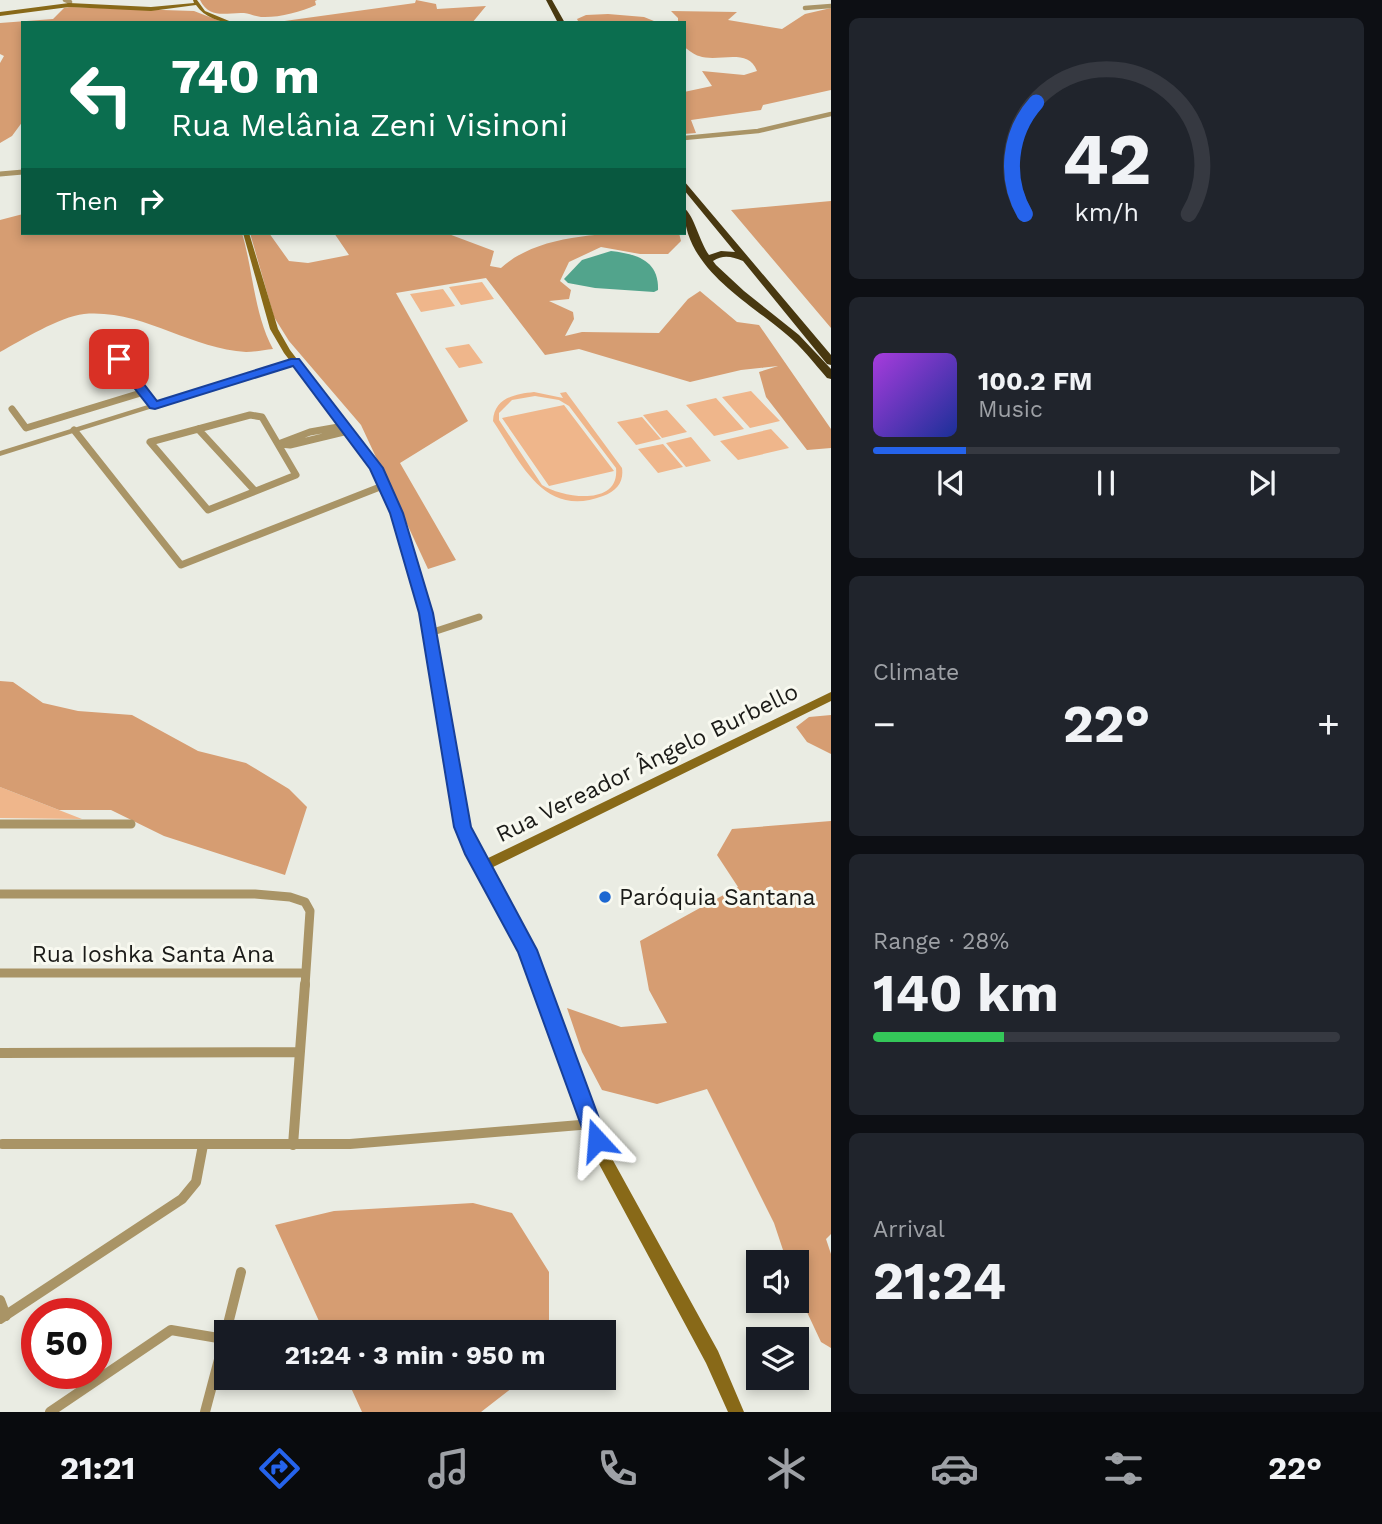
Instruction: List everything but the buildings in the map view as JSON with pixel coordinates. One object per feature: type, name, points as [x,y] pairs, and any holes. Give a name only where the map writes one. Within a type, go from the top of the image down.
[{"type":"highway","points":[[542,0],[554,21]]},
{"type":"highway","points":[[548,0],[561,21]]},
{"type":"highway","points":[[686,186],[831,362]]},
{"type":"highway","points":[[686,217],[691,233],[707,261],[738,293],[803,343],[831,376]]},
{"type":"highway","points":[[707,261],[715,255],[727,253],[746,259]]},
{"type":"main road","points":[[0,14],[57,6],[65,2],[152,9],[195,2],[204,12],[227,21]]},
{"type":"main road","points":[[247,235],[269,320],[295,362],[346,428],[385,485],[414,571],[430,633],[460,815],[467,838],[527,950],[613,1177],[712,1357],[736,1412]]},
{"type":"main road","name":"Rua Vereador Ângelo Burbello","points":[[481,867],[831,696]]},
{"type":"street","points":[[57,6],[65,2]]},
{"type":"street","points":[[805,8],[831,6]]},
{"type":"street","points":[[686,138],[758,131],[831,114]]},
{"type":"street","points":[[0,174],[21,172]]},
{"type":"street","points":[[119,359],[155,405]]},
{"type":"street","points":[[0,454],[295,362]]},
{"type":"street","points":[[12,409],[26,428],[144,392]]},
{"type":"street","points":[[257,416],[262,417],[280,444],[296,475],[208,510],[149,442],[257,416]]},
{"type":"street","points":[[280,444],[290,445],[346,428]]},
{"type":"street","points":[[198,429],[256,491]]},
{"type":"street","points":[[74,430],[181,565],[385,485]]},
{"type":"street","points":[[430,633],[479,617]]},
{"type":"street","points":[[0,824],[131,824]]},
{"type":"street","points":[[0,894],[255,894],[290,897],[305,902],[310,911],[293,1145]]},
{"type":"street","name":"Rua Ioshka Santa Ana","points":[[0,973],[305,973]]},
{"type":"street","points":[[0,1053],[300,1052]]},
{"type":"street","points":[[2,1144],[350,1144],[592,1124]]},
{"type":"street","points":[[0,1300],[3,1317],[182,1199],[196,1182],[203,1144]]},
{"type":"street","points":[[229,1320],[241,1272]]},
{"type":"street","points":[[50,1412],[164,1333],[171,1330],[214,1333]]},
{"type":"street","points":[[205,1412],[214,1377]]},
{"type":"shaded area","points":[[200,0],[317,0],[316,5],[303,10],[261,17],[244,13],[214,13]]},
{"type":"shaded area","points":[[416,0],[436,4],[437,9],[486,6],[474,21],[284,21],[415,3]]},
{"type":"shaded area","points":[[64,8],[194,11],[220,21],[26,21],[53,19]]},
{"type":"shaded area","points":[[831,8],[831,90],[763,105],[761,110],[691,120],[696,133],[686,134],[686,92],[712,86],[702,71],[744,75],[757,71],[747,60],[732,57],[707,58],[686,48],[686,21],[678,21],[671,11],[737,12],[728,20],[782,29],[805,14]]},
{"type":"shaded area","points":[[586,15],[644,17],[654,21],[578,21],[577,19]]},
{"type":"shaded area","points":[[21,21],[21,124],[12,136],[0,143],[0,63],[4,56],[0,54],[0,23]]},
{"type":"shaded area","points":[[831,201],[831,328],[731,210]]},
{"type":"shaded area","points":[[21,215],[21,235],[243,235],[258,307],[273,349],[246,352],[225,349],[126,317],[84,314],[52,324],[0,352],[0,220]]},
{"type":"shaded area","points":[[251,235],[270,235],[289,261],[308,263],[349,255],[335,235],[451,235],[494,251],[490,266],[501,268],[518,255],[562,240],[598,235],[680,235],[681,241],[668,254],[640,254],[601,247],[569,262],[560,281],[571,290],[569,299],[549,301],[573,312],[574,319],[565,336],[582,332],[659,333],[688,299],[700,291],[737,322],[759,325],[831,429],[831,448],[807,450],[766,397],[759,372],[778,366],[741,370],[690,382],[579,349],[545,355],[486,278],[396,293],[468,421],[400,463],[456,560],[428,569],[361,425],[289,341],[274,317]]},
{"type":"shaded area","points":[[611,251],[644,260],[655,272],[658,290],[654,292],[595,288],[568,283],[564,279],[582,260]]},
{"type":"shaded area","points":[[482,282],[494,299],[461,305],[449,287]]},
{"type":"shaded area","points":[[443,289],[455,306],[421,312],[410,294]]},
{"type":"shaded area","points":[[469,344],[483,363],[459,368],[445,348]]},
{"type":"shaded area","points":[[751,391],[780,421],[750,428],[722,397]]},
{"type":"shaded area","points":[[534,392],[563,398],[560,393],[566,392],[622,468],[621,482],[616,489],[603,496],[582,501],[564,500],[549,493],[524,468],[493,421],[494,413],[501,402],[513,396]],"holes":[[[535,396],[559,400],[569,406],[616,468],[615,480],[609,489],[600,494],[576,496],[542,485],[499,420],[499,413],[512,400]]]},
{"type":"shaded area","points":[[716,398],[744,429],[714,436],[686,405]]},
{"type":"shaded area","points":[[564,405],[614,471],[549,486],[502,418]]},
{"type":"shaded area","points":[[667,410],[687,432],[662,438],[643,415]]},
{"type":"shaded area","points":[[642,417],[661,439],[636,445],[617,422]]},
{"type":"shaded area","points":[[771,429],[789,448],[738,460],[720,441]]},
{"type":"shaded area","points":[[691,437],[711,461],[686,467],[666,443]]},
{"type":"shaded area","points":[[663,444],[683,467],[658,473],[638,449]]},
{"type":"shaded area","points":[[0,681],[13,682],[43,703],[78,711],[132,715],[198,751],[246,763],[289,789],[307,807],[285,875],[164,836],[111,810],[59,810],[0,787]]},
{"type":"shaded area","points":[[831,715],[831,754],[807,742],[796,727],[809,717]]},
{"type":"shaded area","points":[[0,787],[82,819],[0,818]]},
{"type":"shaded area","points":[[831,821],[831,1234],[826,1239],[831,1254],[831,1348],[821,1342],[807,1313],[809,1250],[783,1250],[774,1223],[707,1089],[657,1104],[602,1090],[582,1052],[567,1008],[621,1027],[667,1023],[649,990],[640,941],[738,887],[717,855],[732,829]]},
{"type":"shaded area","points":[[473,1203],[512,1213],[549,1272],[549,1320],[319,1320],[275,1225],[334,1211]]},
{"type":"shaded area","points":[[352,1390],[509,1390],[481,1412],[362,1412]]},
{"type":"place","name":"Paróquia Santana","points":[[605,897]]},
{"type":"route","points":[[119,359],[155,405],[295,362],[376,468],[396,513],[426,613],[463,827],[527,950],[597,1140]]}]
